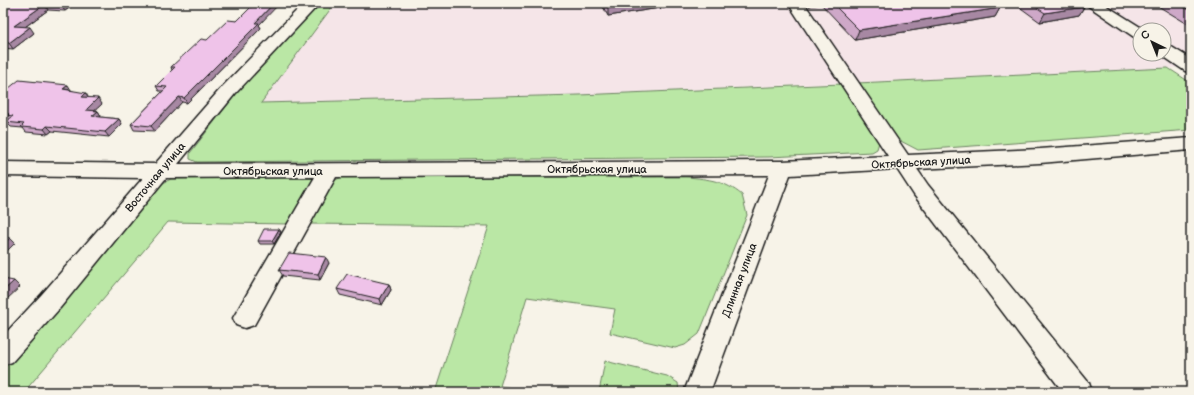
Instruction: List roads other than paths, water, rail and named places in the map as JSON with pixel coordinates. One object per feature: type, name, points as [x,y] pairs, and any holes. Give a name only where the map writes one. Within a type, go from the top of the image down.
[{"type":"street","name":"Восточная улица","points":[[3,354],[51,301],[229,90],[312,3]]},
{"type":"street","points":[[796,3],[921,190],[1079,392]]},
{"type":"street","points":[[1092,3],[1132,29]]},
{"type":"street","points":[[1172,55],[1191,67]]},
{"type":"street","name":"Октябрьская улица","points":[[3,169],[160,171],[782,168],[1040,156],[1191,144]]},
{"type":"street","name":"Длинная улица","points":[[697,392],[782,168]]},
{"type":"street","points":[[245,318],[329,170]]}]
